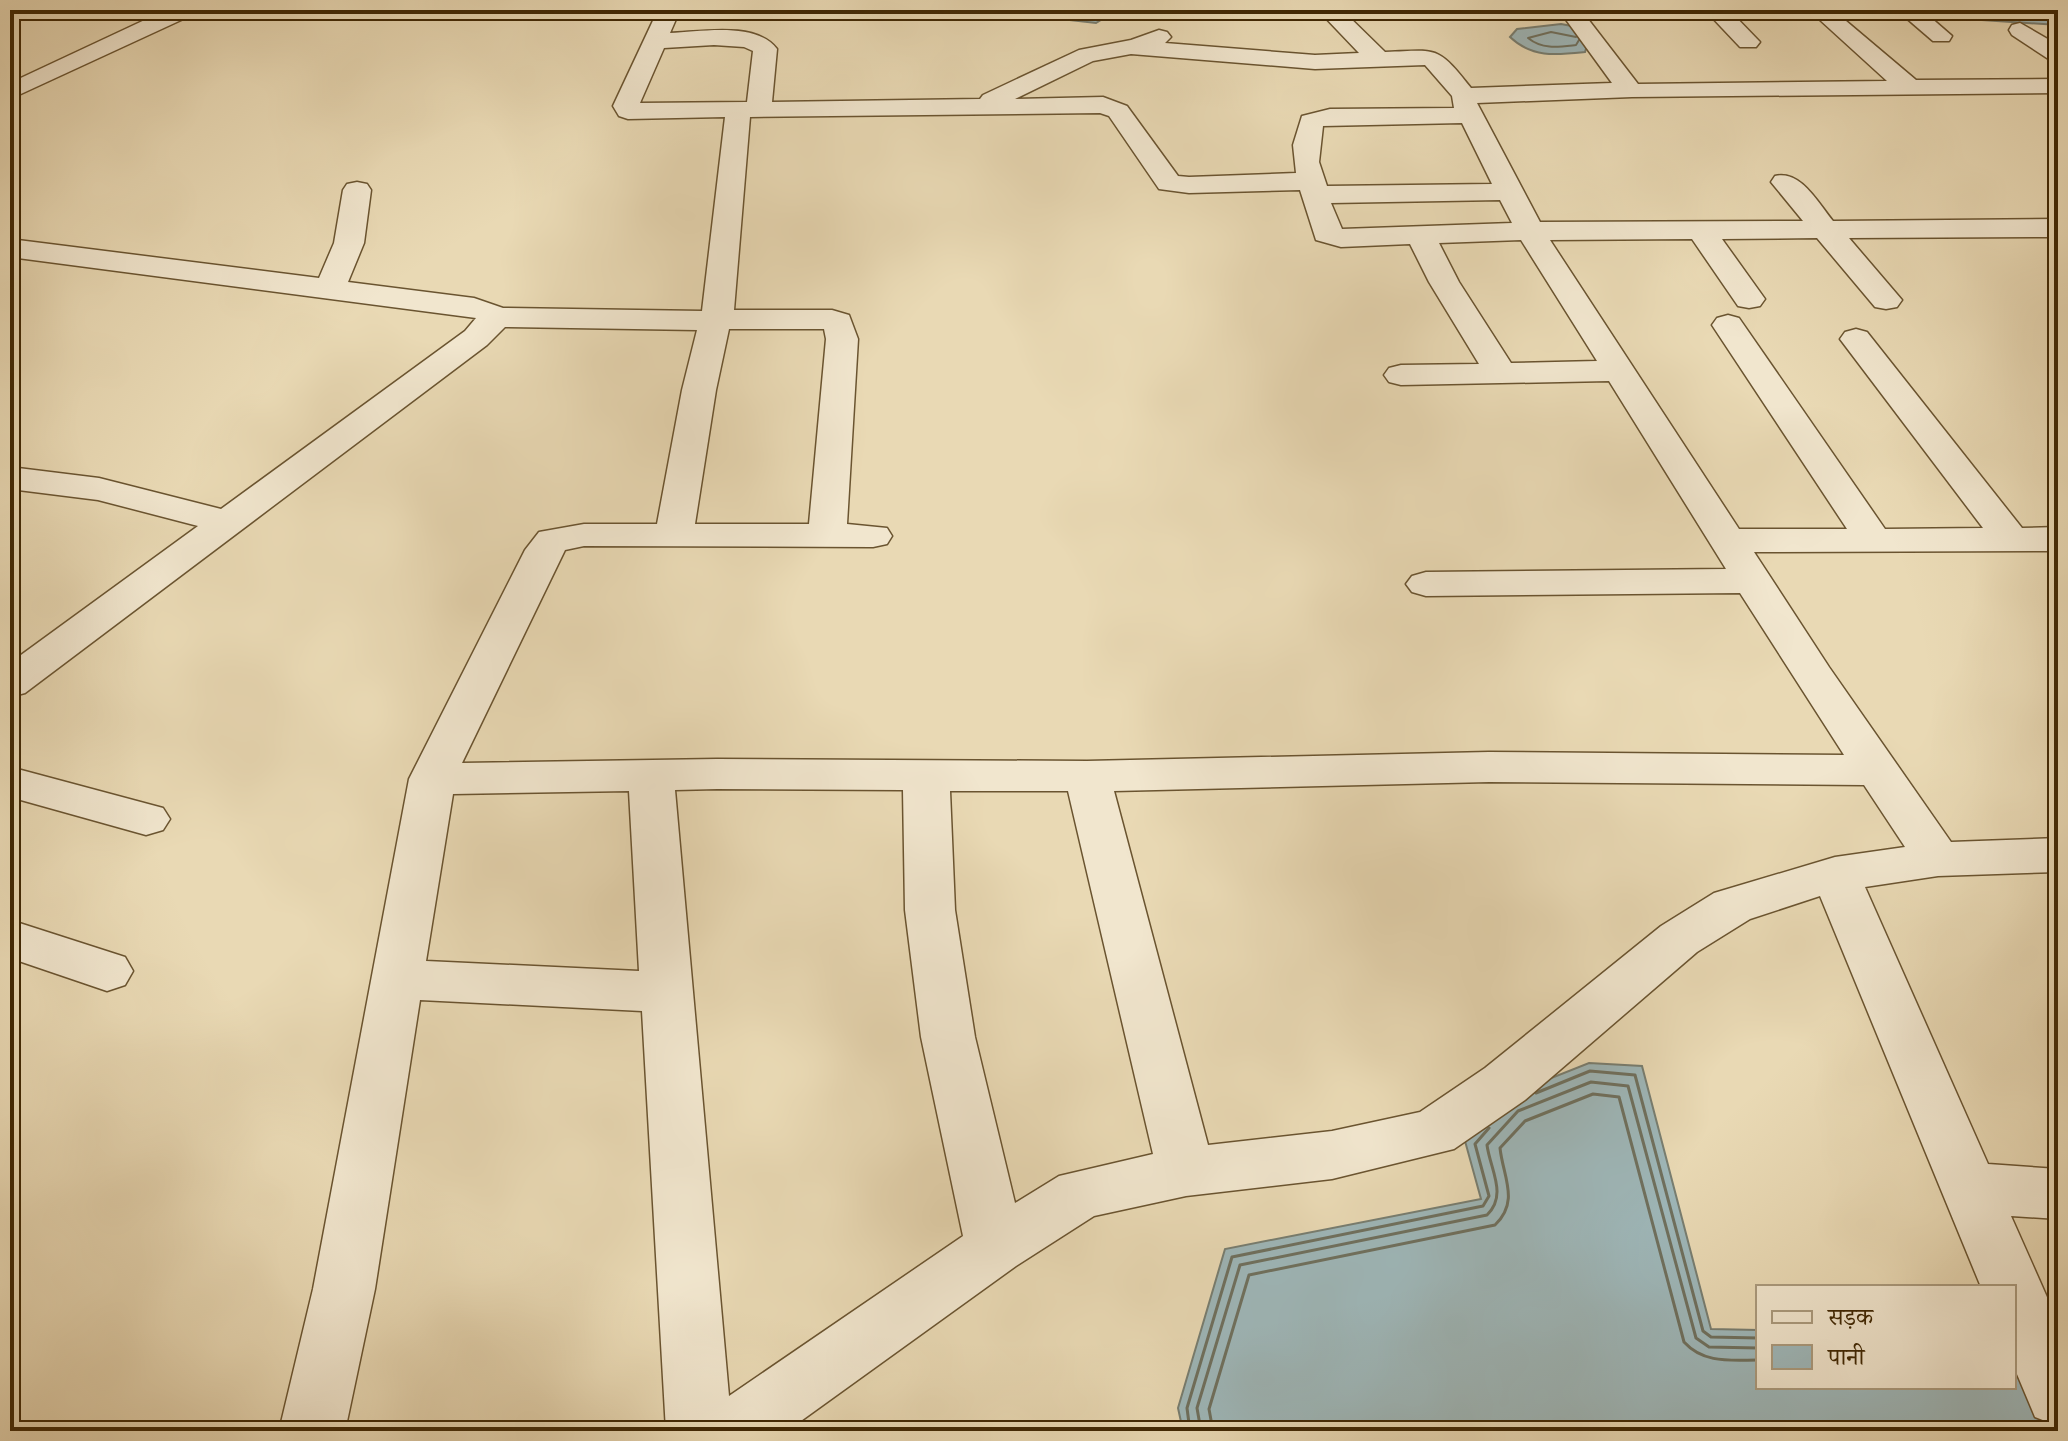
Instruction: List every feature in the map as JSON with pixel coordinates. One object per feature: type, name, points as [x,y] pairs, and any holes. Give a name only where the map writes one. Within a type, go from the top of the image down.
[{"type":"street","points":[[10,92],[89,52],[184,10]]},
{"type":"street","points":[[669,10],[626,106],[628,111],[1113,107],[1164,178],[1176,185],[1312,178]]},
{"type":"street","points":[[1329,10],[1377,58]]},
{"type":"street","points":[[1570,10],[1632,90]]},
{"type":"street","points":[[1716,10],[1748,42]]},
{"type":"street","points":[[1820,10],[1910,88]]},
{"type":"street","points":[[1908,10],[1941,36]]},
{"type":"street","points":[[979,106],[1087,55],[1131,47],[1175,29]]},
{"type":"street","points":[[2020,30],[2058,55]]},
{"type":"street","points":[[656,41],[737,39],[759,42],[765,49],[748,111],[721,298],[699,390],[674,535]]},
{"type":"street","points":[[1131,47],[1315,62],[1416,57],[1437,61],[1467,105],[1530,231],[1812,674],[1938,859]]},
{"type":"street","points":[[2058,86],[1632,90],[1314,118],[1308,133],[1312,178],[1326,234],[1341,238],[1530,231],[2058,228]]},
{"type":"street","points":[[1152,159],[1191,159],[1312,178],[1510,192]]},
{"type":"street","points":[[1785,182],[1886,300]]},
{"type":"street","points":[[330,288],[349,243],[357,190]]},
{"type":"street","points":[[1701,230],[1738,312],[1821,458],[1875,542]]},
{"type":"street","points":[[1420,235],[1444,282],[1501,373]]},
{"type":"street","points":[[10,248],[474,307],[490,312],[492,317],[490,325],[476,338],[10,684]]},
{"type":"street","points":[[492,317],[602,321],[823,317],[838,322],[842,339],[827,536]]},
{"type":"street","points":[[1856,339],[2012,540]]},
{"type":"street","points":[[1401,375],[1619,371]]},
{"type":"street","points":[[10,478],[99,489],[227,522]]},
{"type":"street","points":[[312,1431],[344,1289],[432,779],[544,550],[553,540],[584,535],[873,536]]},
{"type":"street","points":[[1728,541],[2058,539]]},
{"type":"street","points":[[1426,584],[1753,581]]},
{"type":"street","points":[[432,779],[651,775],[1087,776],[1489,767],[1879,770]]},
{"type":"street","points":[[926,774],[930,910],[948,1037],[995,1247]]},
{"type":"street","points":[[651,775],[699,1431]]},
{"type":"street","points":[[1087,776],[1186,1172]]},
{"type":"street","points":[[10,782],[146,819]]},
{"type":"street","points":[[733,1431],[995,1247],[1080,1194],[1186,1172],[1332,1155],[1434,1132],[1505,1084],[1679,939],[1732,906],[1835,874],[1938,859],[2058,855]]},
{"type":"street","points":[[1835,874],[2011,1285]]},
{"type":"street","points":[[10,939],[107,971]]},
{"type":"street","points":[[399,979],[665,992]]},
{"type":"street","points":[[1969,1188],[2058,1194]]},
{"type":"street","points":[[2016,1298],[2058,1395]]},
{"type":"water","points":[[980,10],[1117,10],[1096,23]]},
{"type":"water","points":[[1956,10],[2058,10],[2058,25],[1967,19]]},
{"type":"water","points":[[1561,24],[1577,27],[1589,39],[1585,52],[1536,52],[1510,37],[1517,29]]},
{"type":"water","points":[[1589,1063],[1642,1066],[1711,1329],[1756,1330],[1756,1389],[2016,1389],[2016,1348],[2052,1431],[1183,1431],[1178,1408],[1225,1249],[1481,1199],[1465,1141],[1506,1096]]}]
